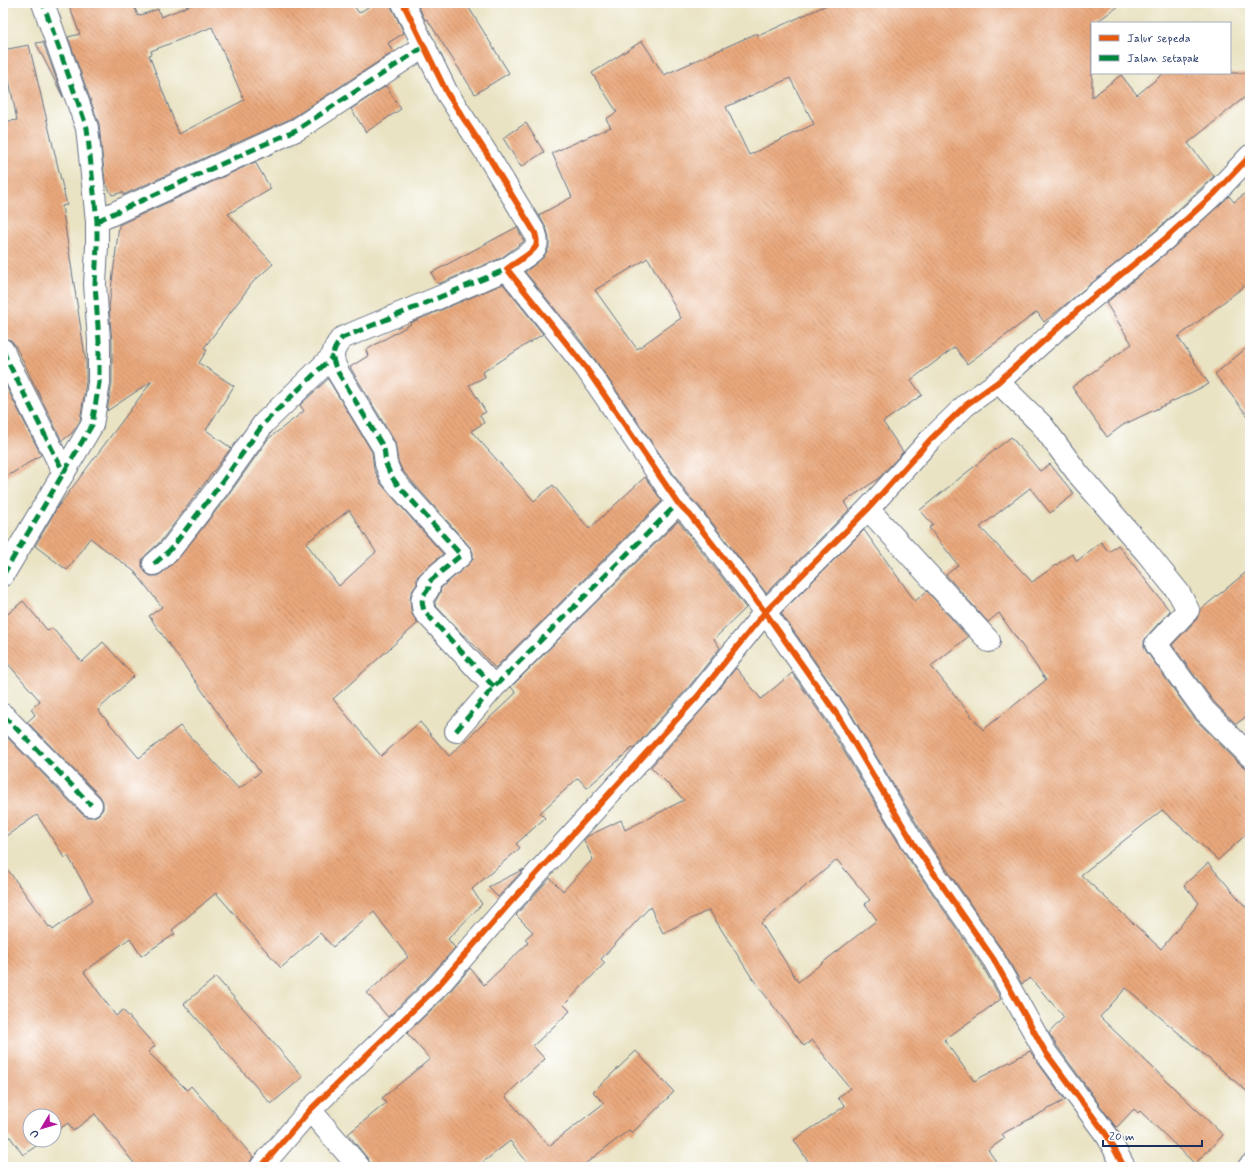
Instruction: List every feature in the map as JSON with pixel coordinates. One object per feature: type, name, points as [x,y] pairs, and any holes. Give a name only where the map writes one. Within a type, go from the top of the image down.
[{"type":"street","points":[[3,575],[92,425],[100,383],[95,284],[97,221],[87,128],[43,3]]},
{"type":"street","points":[[403,3],[447,93],[485,150],[535,233],[537,241],[535,247],[531,251],[506,269],[342,338],[334,347],[334,364],[384,448],[386,464],[397,484],[461,555],[429,582],[430,587],[423,596],[422,602],[424,611],[494,687]]},
{"type":"street","points":[[97,221],[298,129],[425,46]]},
{"type":"street","points":[[262,1167],[310,1110],[438,986],[509,904],[697,697],[765,612],[868,509],[930,440],[966,405],[998,382],[1086,303],[1166,238],[1215,193],[1250,156]]},
{"type":"street","points":[[506,269],[586,368],[678,503],[690,515],[765,612],[838,716],[915,846],[994,960],[1046,1053],[1108,1137],[1124,1167]]},
{"type":"street","points":[[3,350],[64,473]]},
{"type":"street","points":[[154,564],[170,550],[220,485],[264,423],[333,356]]},
{"type":"street","points":[[998,382],[1042,425],[1079,475],[1146,552],[1179,593],[1188,610],[1156,644],[1204,710],[1250,756]]},
{"type":"street","points":[[456,731],[494,687],[678,503]]},
{"type":"street","points":[[868,509],[989,642]]},
{"type":"street","points":[[3,715],[91,805]]},
{"type":"street","points":[[310,1110],[359,1167]]},
{"type":"building","points":[[68,3],[133,3],[138,16],[158,9],[161,17],[196,3],[352,3],[359,13],[374,3],[391,3],[404,33],[388,43],[393,52],[292,118],[123,195],[123,192],[112,195],[105,182],[99,124],[68,37],[80,34]],"holes":[[[212,27],[244,100],[179,134],[149,55],[152,54],[151,51]]]},
{"type":"building","points":[[417,3],[466,3],[509,73],[475,94],[427,19],[425,20]]},
{"type":"building","points":[[831,3],[1123,3],[1096,22],[1091,22],[1092,97],[1121,75],[1137,95],[1163,74],[1250,73],[1250,93],[1188,143],[1214,176],[1158,229],[1044,322],[1037,312],[967,364],[955,347],[911,380],[922,395],[883,422],[903,452],[878,479],[844,502],[849,510],[766,593],[700,507],[688,495],[596,361],[565,320],[525,272],[543,258],[549,248],[547,230],[539,215],[572,197],[552,153],[611,127],[606,119],[617,112],[592,73],[642,41],[664,75],[757,33],[758,36]],"holes":[[[790,78],[814,124],[749,155],[726,107]],[[648,258],[681,318],[637,349],[595,290]]]},
{"type":"building","points":[[43,42],[63,97],[36,43]]},
{"type":"building","points":[[29,45],[67,205],[62,206],[86,362],[86,382],[80,421],[72,433],[62,441],[15,345],[11,340],[3,338],[3,122],[17,120],[3,50]]},
{"type":"building","points":[[386,86],[401,109],[366,132],[351,109]]},
{"type":"building","points":[[526,123],[544,152],[521,167],[503,138]]},
{"type":"building","points":[[255,162],[271,189],[228,214],[273,264],[253,282],[204,348],[207,350],[199,363],[234,386],[206,430],[231,448],[161,541],[142,560],[142,566],[145,572],[150,576],[157,576],[178,559],[230,493],[268,439],[304,411],[300,405],[328,379],[372,452],[374,469],[381,484],[443,554],[417,577],[417,584],[411,593],[410,600],[412,614],[418,623],[333,699],[381,756],[420,722],[449,756],[516,693],[511,687],[678,521],[746,608],[714,639],[720,648],[687,689],[633,749],[632,748],[587,788],[578,778],[540,813],[545,818],[516,844],[520,848],[472,889],[482,904],[448,939],[455,948],[429,977],[388,1017],[367,993],[408,957],[374,912],[333,947],[320,933],[281,968],[216,893],[172,930],[175,934],[141,956],[130,938],[84,972],[116,1016],[123,1010],[155,1046],[148,1052],[187,1090],[191,1086],[253,1157],[249,1167],[137,1167],[95,1114],[73,1131],[68,1123],[62,1127],[62,1108],[22,1108],[22,1148],[33,1148],[23,1155],[3,1127],[3,863],[49,927],[50,926],[53,930],[93,900],[68,856],[65,858],[37,815],[3,838],[3,741],[7,737],[82,814],[87,817],[94,817],[103,809],[103,802],[100,796],[27,722],[35,715],[31,709],[40,701],[3,658],[3,618],[23,601],[48,631],[52,628],[82,662],[103,642],[134,676],[98,710],[139,758],[180,726],[239,789],[260,772],[149,616],[162,607],[135,572],[90,538],[67,570],[35,546],[57,508],[152,381],[107,411],[112,383],[112,341],[109,307],[119,225]],"holes":[[[349,510],[376,552],[339,586],[306,543]]]},
{"type":"building","points":[[1250,190],[1250,282],[1178,337],[1209,384],[1123,425],[1107,437],[1072,387],[1132,344],[1106,303],[1174,247],[1229,196],[1234,202]]},
{"type":"building","points":[[517,227],[524,241],[501,258],[438,284],[431,273]]},
{"type":"building","points":[[503,284],[543,334],[483,372],[485,377],[469,385],[486,412],[480,415],[484,423],[471,431],[534,501],[553,485],[589,529],[645,477],[662,501],[495,668],[435,605],[441,588],[469,564],[473,559],[473,552],[402,470],[398,461],[395,442],[350,367],[368,356],[366,350],[411,324],[410,323]]},
{"type":"building","points":[[1250,345],[1250,419],[1215,374]]},
{"type":"building","points":[[3,380],[41,455],[3,479]]},
{"type":"building","points":[[1011,437],[1040,471],[1050,464],[1074,494],[1050,513],[1030,488],[980,527],[1032,582],[1072,554],[1077,561],[1101,542],[1109,552],[1118,545],[1170,611],[1144,641],[1146,651],[1195,719],[1241,765],[1246,768],[1250,768],[1250,831],[1218,860],[1162,810],[1081,875],[1161,949],[1199,903],[1184,885],[1208,863],[1250,912],[1250,1094],[1126,988],[1100,1017],[1223,1135],[1195,1164],[1140,1111],[1138,1113],[1134,1109],[1117,1127],[1115,1126],[1049,1033],[1064,1017],[1030,978],[1022,984],[1004,953],[926,839],[848,709],[781,613],[864,530],[915,601],[927,591],[968,637],[931,666],[983,730],[1046,680],[999,613],[988,622],[946,575],[958,565],[929,528],[933,525],[920,510]]},
{"type":"building","points":[[1250,569],[1250,714],[1236,724],[1214,702],[1172,645],[1197,619],[1200,610]]},
{"type":"building","points":[[736,668],[761,699],[792,673],[827,723],[904,852],[983,967],[1001,999],[944,1040],[974,1081],[1030,1051],[1065,1100],[1002,1134],[1005,1138],[988,1150],[1000,1167],[812,1167],[794,1140],[845,1106],[838,1098],[850,1088],[812,1040],[804,1046],[752,978],[709,910],[663,933],[650,907],[601,959],[605,963],[564,1005],[570,1011],[533,1046],[545,1059],[505,1096],[549,1146],[604,1103],[593,1092],[636,1051],[674,1092],[632,1133],[629,1130],[581,1167],[523,1167],[528,1163],[510,1141],[477,1167],[371,1167],[368,1159],[348,1134],[386,1103],[382,1098],[430,1059],[407,1033],[447,995],[470,968],[484,985],[528,943],[525,939],[533,932],[516,915],[550,878],[563,891],[593,859],[584,840],[586,837],[621,820],[625,830],[684,800],[651,767],[706,705]],"holes":[[[837,860],[870,900],[865,904],[877,920],[798,982],[761,923]]]},
{"type":"building","points":[[524,869],[498,897],[488,887]]},
{"type":"building","points":[[216,977],[303,1077],[271,1104],[184,1004]]},
{"type":"marked path","points":[[3,575],[92,425],[99,383],[99,341],[95,284],[97,221],[87,128],[43,3]]},
{"type":"marked path","points":[[97,221],[298,129],[425,46]]},
{"type":"marked path","points":[[494,687],[424,611],[422,599],[428,589],[429,582],[461,555],[391,476],[386,464],[384,448],[339,374],[334,364],[333,356],[335,347],[342,338],[507,269]]},
{"type":"marked path","points":[[3,350],[64,473]]},
{"type":"marked path","points":[[154,564],[170,550],[220,485],[264,423],[333,356]]},
{"type":"marked path","points":[[456,731],[494,687],[678,503]]},
{"type":"marked path","points":[[3,715],[91,805]]},
{"type":"cycle path","points":[[403,3],[447,93],[485,151],[535,233],[537,242],[534,249],[507,269],[586,368],[678,503],[690,515],[765,612],[838,716],[915,846],[994,960],[1046,1053],[1108,1137],[1124,1167]]},
{"type":"cycle path","points":[[261,1167],[310,1110],[438,986],[509,904],[697,697],[765,612],[868,509],[930,440],[966,405],[998,382],[1086,303],[1166,238],[1215,193],[1250,156]]}]
